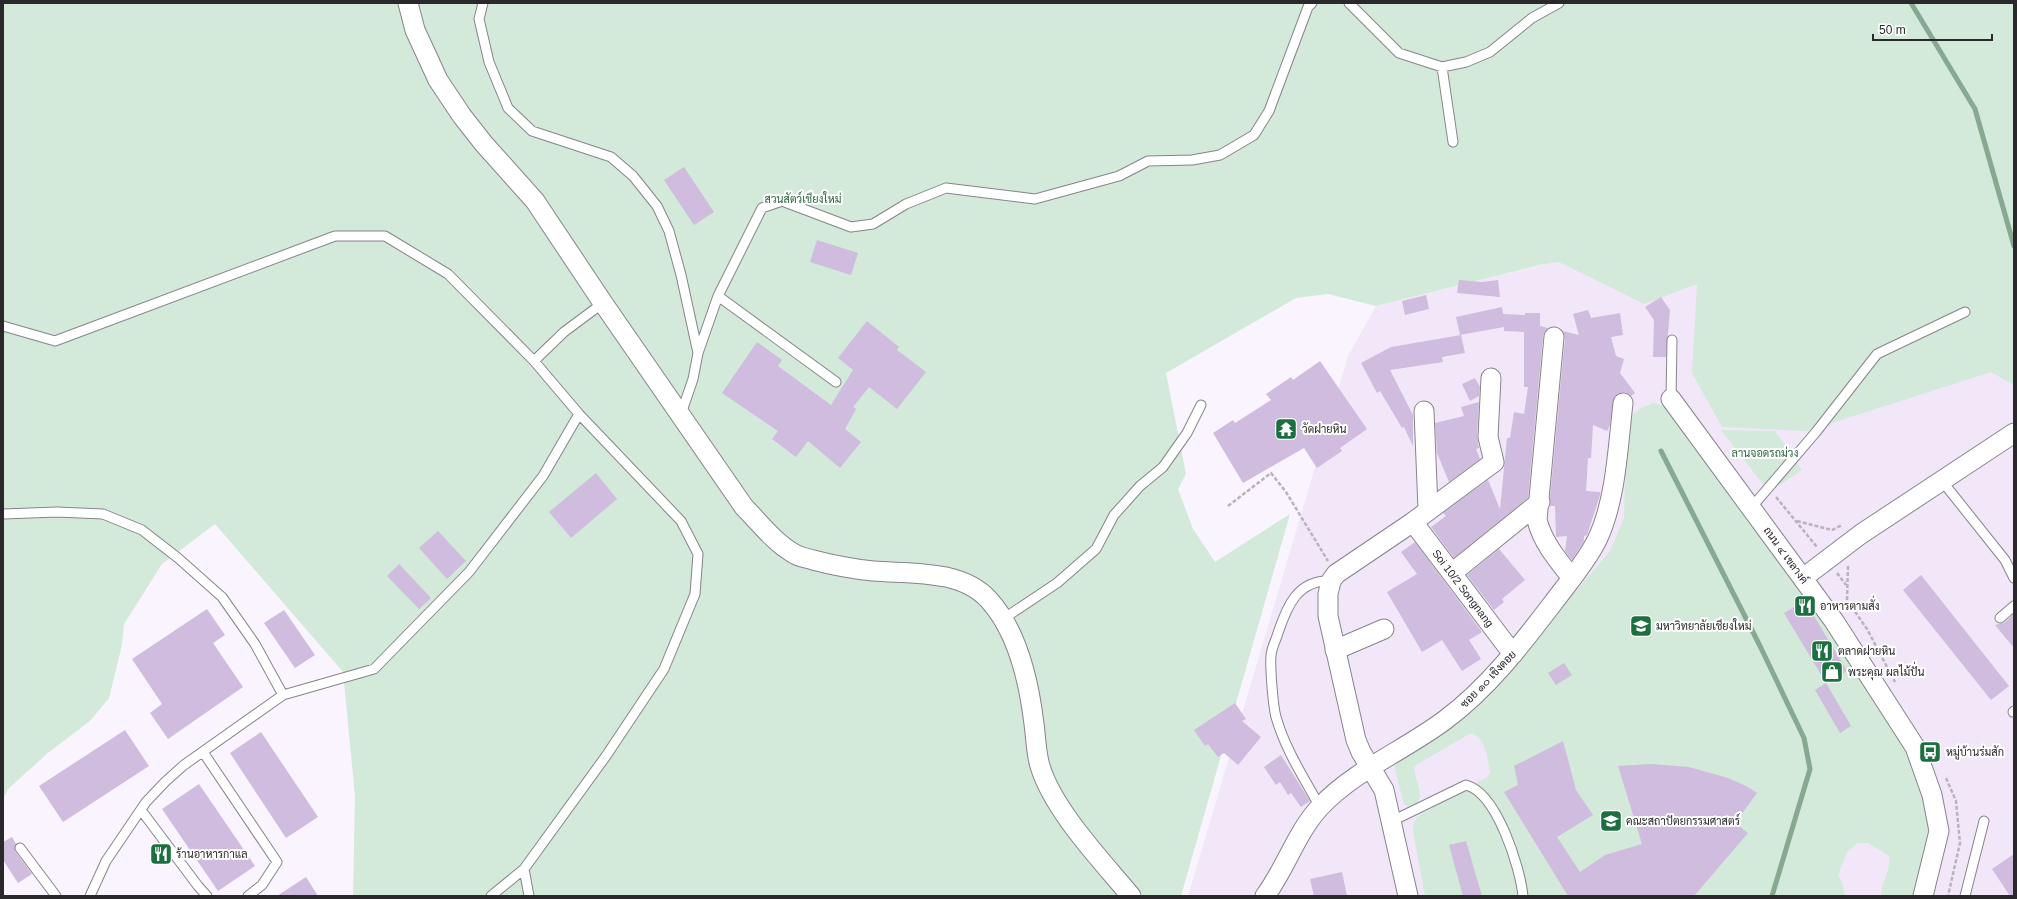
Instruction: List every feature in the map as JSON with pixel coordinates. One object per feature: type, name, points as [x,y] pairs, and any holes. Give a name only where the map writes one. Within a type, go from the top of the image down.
[{"type":"street","points":[[408,3],[415,30],[438,80],[462,116],[484,144],[535,201],[603,303],[744,507],[793,554],[823,563],[872,571],[921,574],[950,578],[971,586],[988,599],[1003,619],[1020,658],[1028,688],[1040,767],[1056,799],[1071,823],[1131,896]]},
{"type":"street","points":[[1554,337],[1540,502],[1537,520],[1541,534],[1547,546],[1572,578]]},
{"type":"street","points":[[1408,896],[1384,790],[1370,768],[1356,740],[1328,616],[1328,594],[1334,578],[1494,462],[1488,437],[1491,378]]},
{"type":"street","name":"ถนน ๔ เขลางค์","points":[[1671,399],[1834,620],[1915,747],[1932,795],[1939,831],[1923,896]]},
{"type":"street","name":"ซอย ๑๐ เชิงดอย","points":[[1265,896],[1303,828],[1320,807],[1348,782],[1458,709],[1513,654],[1572,578],[1597,540],[1611,496],[1623,403]]},
{"type":"street","points":[[1424,411],[1428,509]]},
{"type":"street","points":[[1803,578],[1861,534],[2014,433]]},
{"type":"street","points":[[1452,573],[1540,502]]},
{"type":"street","name":"Soi 10/2 Songnang","points":[[1413,522],[1513,654]]},
{"type":"street","points":[[1335,650],[1384,629]]},
{"type":"lane","points":[[483,3],[479,19],[489,62],[508,108],[532,131],[611,157],[633,176],[657,206],[669,231],[681,275],[698,353]]},
{"type":"lane","points":[[1349,3],[1399,53],[1442,67],[1466,62],[1490,52],[1532,18],[1559,3]]},
{"type":"lane","points":[[681,414],[693,379],[698,353],[718,296],[762,208],[782,201],[851,227],[873,224],[906,204],[946,188],[1035,199],[1119,176],[1148,161],[1192,160],[1220,154],[1254,135],[1269,111],[1308,4]]},
{"type":"lane","points":[[1442,67],[1453,142]]},
{"type":"lane","points":[[3,326],[55,340],[335,236],[385,236],[448,274],[534,361],[579,414],[680,521],[698,554],[695,594],[664,669],[606,756],[524,869],[491,896]]},
{"type":"lane","points":[[718,296],[836,382]]},
{"type":"lane","points":[[534,361],[564,332],[603,303]]},
{"type":"lane","points":[[1752,508],[1816,432],[1877,354],[1965,312]]},
{"type":"lane","points":[[1671,399],[1672,340]]},
{"type":"lane","points":[[1003,619],[1057,583],[1096,549],[1114,515],[1140,486],[1163,467],[1187,433],[1201,405]]},
{"type":"lane","points":[[90,896],[106,862],[141,810],[165,782],[203,752],[284,695],[374,669],[469,572],[543,476],[579,414]]},
{"type":"lane","points":[[1942,481],[2005,560],[2014,578]]},
{"type":"lane","points":[[3,514],[57,512],[103,514],[142,530],[178,558],[222,597],[255,644],[284,695]]},
{"type":"lane","points":[[1320,807],[1290,754],[1276,716],[1271,655],[1286,611],[1295,597],[1318,580],[1334,578]]},
{"type":"lane","points":[[2000,618],[2014,606]]},
{"type":"lane","points":[[203,752],[277,862],[262,885],[248,896]]},
{"type":"lane","points":[[1392,821],[1466,785],[1473,786],[1486,796],[1506,834],[1522,883],[1523,896]]},
{"type":"lane","points":[[141,810],[207,896]]},
{"type":"lane","points":[[1965,896],[1984,820]]},
{"type":"lane","points":[[20,848],[56,896]]},
{"type":"lane","points":[[524,869],[529,896]]},
{"type":"path","points":[[1228,506],[1271,473],[1286,492],[1334,578]]},
{"type":"path","points":[[1768,488],[1827,560],[1846,586]]},
{"type":"path","points":[[1848,562],[1846,600],[1867,629],[1899,688]]},
{"type":"path","points":[[1943,772],[1956,801],[1960,843],[1948,896]]},
{"type":"shaded area","name":"มหาวิทยาลัยเชียงใหม่","points":[[2014,36],[2014,896],[1188,896],[1348,356],[1376,306],[1542,265]]},
{"type":"green space","name":"สวนสัตว์เชียงใหม่","points":[[3,3],[2014,3],[2014,385],[1991,372],[1807,431],[1722,427],[1692,373],[1697,284],[1644,304],[1559,262],[1544,264],[1376,306],[1328,294],[1296,298],[1166,373],[1186,474],[1178,489],[1193,529],[1215,562],[1290,514],[1181,896],[353,896],[355,796],[343,672],[215,524],[162,564],[124,624],[122,645],[109,698],[90,721],[49,752],[8,789],[3,799]]},
{"type":"green space","points":[[1653,403],[1664,406],[1677,419],[1812,598],[1912,762],[1934,816],[1924,863],[1913,896],[1881,896],[1881,891],[1889,867],[1889,856],[1868,843],[1857,843],[1847,852],[1838,875],[1843,885],[1845,896],[1425,896],[1413,831],[1414,822],[1418,816],[1487,777],[1490,773],[1487,756],[1480,739],[1471,733],[1416,765],[1414,768],[1420,795],[1415,804],[1410,808],[1404,804],[1394,766],[1404,757],[1485,699],[1610,551],[1624,518],[1626,432],[1629,418],[1641,408]]},
{"type":"green space","name":"ลานจอดรถม่วง","points":[[1721,430],[1775,431],[1802,470],[1769,492]]},
{"type":"building","points":[[684,167],[714,212],[694,225],[664,180]]},
{"type":"building","points":[[817,240],[858,253],[851,275],[810,262]]},
{"type":"building","points":[[1459,280],[1482,282],[1498,280],[1500,297],[1457,293]]},
{"type":"building","points":[[1426,295],[1429,309],[1405,315],[1402,301]]},
{"type":"building","points":[[1661,297],[1670,310],[1666,357],[1653,357],[1654,320],[1645,307]]},
{"type":"building","points":[[1502,307],[1503,314],[1525,315],[1525,313],[1540,313],[1540,326],[1548,328],[1543,336],[1528,498],[1454,558],[1431,527],[1446,516],[1443,513],[1488,480],[1500,509],[1507,438],[1510,438],[1514,412],[1524,414],[1528,387],[1524,387],[1524,332],[1504,331],[1504,327],[1460,335],[1456,317]]},
{"type":"building","points":[[1588,310],[1591,318],[1620,313],[1623,335],[1611,337],[1616,356],[1624,359],[1620,373],[1635,393],[1631,396],[1625,392],[1619,393],[1614,397],[1610,425],[1607,431],[1593,425],[1591,458],[1588,458],[1586,491],[1600,492],[1600,495],[1587,535],[1584,536],[1584,541],[1572,560],[1565,551],[1567,536],[1556,537],[1555,506],[1550,506],[1550,498],[1565,338],[1563,331],[1579,335],[1573,314]]},
{"type":"building","points":[[867,321],[899,347],[897,350],[926,372],[897,409],[869,387],[853,407],[856,409],[845,429],[861,442],[840,468],[808,441],[796,457],[772,439],[778,431],[722,393],[757,342],[782,360],[778,366],[831,405],[853,370],[838,358]]},
{"type":"building","points":[[1461,335],[1465,353],[1442,357],[1443,362],[1390,370],[1413,415],[1413,446],[1404,427],[1402,428],[1380,391],[1377,393],[1361,363],[1391,347]]},
{"type":"building","points":[[1320,361],[1367,429],[1340,448],[1342,451],[1317,468],[1304,448],[1243,483],[1213,433],[1233,420],[1235,423],[1271,400],[1266,394],[1291,377],[1293,380]]},
{"type":"building","points":[[1475,378],[1480,387],[1479,396],[1470,401],[1462,384]]},
{"type":"building","points":[[1479,402],[1477,436],[1479,448],[1476,449],[1480,459],[1449,482],[1437,453],[1435,423],[1464,416],[1461,407]]},
{"type":"building","points":[[596,473],[617,499],[571,538],[549,512]]},
{"type":"building","points":[[438,531],[466,561],[447,579],[419,548]]},
{"type":"building","points":[[1415,542],[1482,632],[1469,640],[1481,659],[1462,671],[1442,640],[1422,652],[1387,592],[1417,574],[1401,552]]},
{"type":"building","points":[[1499,549],[1525,580],[1502,599],[1504,602],[1494,610],[1467,575]]},
{"type":"building","points":[[399,564],[431,598],[419,609],[387,576]]},
{"type":"building","points":[[1921,575],[2009,686],[1991,700],[1903,590]]},
{"type":"building","points":[[1805,601],[1847,671],[1826,683],[1784,613]]},
{"type":"building","points":[[207,609],[225,635],[213,643],[243,687],[168,739],[150,713],[162,704],[132,659]]},
{"type":"building","points":[[284,610],[315,655],[295,668],[264,623]]},
{"type":"building","points":[[2014,614],[2014,648],[1995,625],[2004,623]]},
{"type":"building","points":[[1564,663],[1572,675],[1556,685],[1548,673]]},
{"type":"building","points":[[1826,683],[1851,726],[1840,733],[1815,690]]},
{"type":"building","points":[[1235,703],[1246,719],[1242,721],[1261,737],[1238,765],[1224,753],[1218,757],[1208,744],[1205,746],[1194,730]]},
{"type":"building","points":[[125,730],[149,766],[63,822],[39,786]]},
{"type":"building","points":[[261,732],[318,817],[286,838],[230,753]]},
{"type":"building","points":[[1563,741],[1576,790],[1593,815],[1557,837],[1580,872],[1605,855],[1642,844],[1618,766],[1652,764],[1689,767],[1728,778],[1746,786],[1757,793],[1735,823],[1748,833],[1694,896],[1568,896],[1504,792],[1518,785],[1514,766]]},
{"type":"building","points":[[1281,755],[1310,801],[1301,807],[1291,793],[1288,795],[1280,782],[1276,785],[1264,767]]},
{"type":"building","points":[[199,784],[255,866],[218,891],[162,809]]},
{"type":"building","points":[[12,837],[16,844],[15,851],[32,874],[18,883],[3,860],[3,842]]},
{"type":"building","points":[[1466,841],[1482,896],[1463,896],[1449,845]]},
{"type":"building","points":[[2014,854],[2014,896],[2010,896],[1992,869]]},
{"type":"building","points":[[1342,872],[1347,896],[1314,896],[1310,879]]},
{"type":"building","points":[[306,877],[318,896],[277,896]]},
{"type":"waterway","points":[[1911,3],[1975,109],[2014,246]]},
{"type":"waterway","points":[[1661,451],[1760,646],[1804,738],[1810,769],[1772,896]]},
{"type":"place","name":"วัดฝายหิน","points":[[1286,429]]},
{"type":"place","name":"อาหารตามสั่ง","points":[[1805,606]]},
{"type":"place","name":"มหาวิทยาลัยเชียงใหม่","points":[[1641,626]]},
{"type":"place","name":"ตลาดฝายหิน","points":[[1822,651]]},
{"type":"place","name":"พระคุณ ผลไม้ปั่น","points":[[1832,672]]},
{"type":"place","name":"หมู่บ้านร่มสัก","points":[[1930,752]]},
{"type":"place","name":"คณะสถาปัตยกรรมศาสตร์","points":[[1611,821]]},
{"type":"place","name":"ร้านอาหารกาแล","points":[[161,854]]}]
